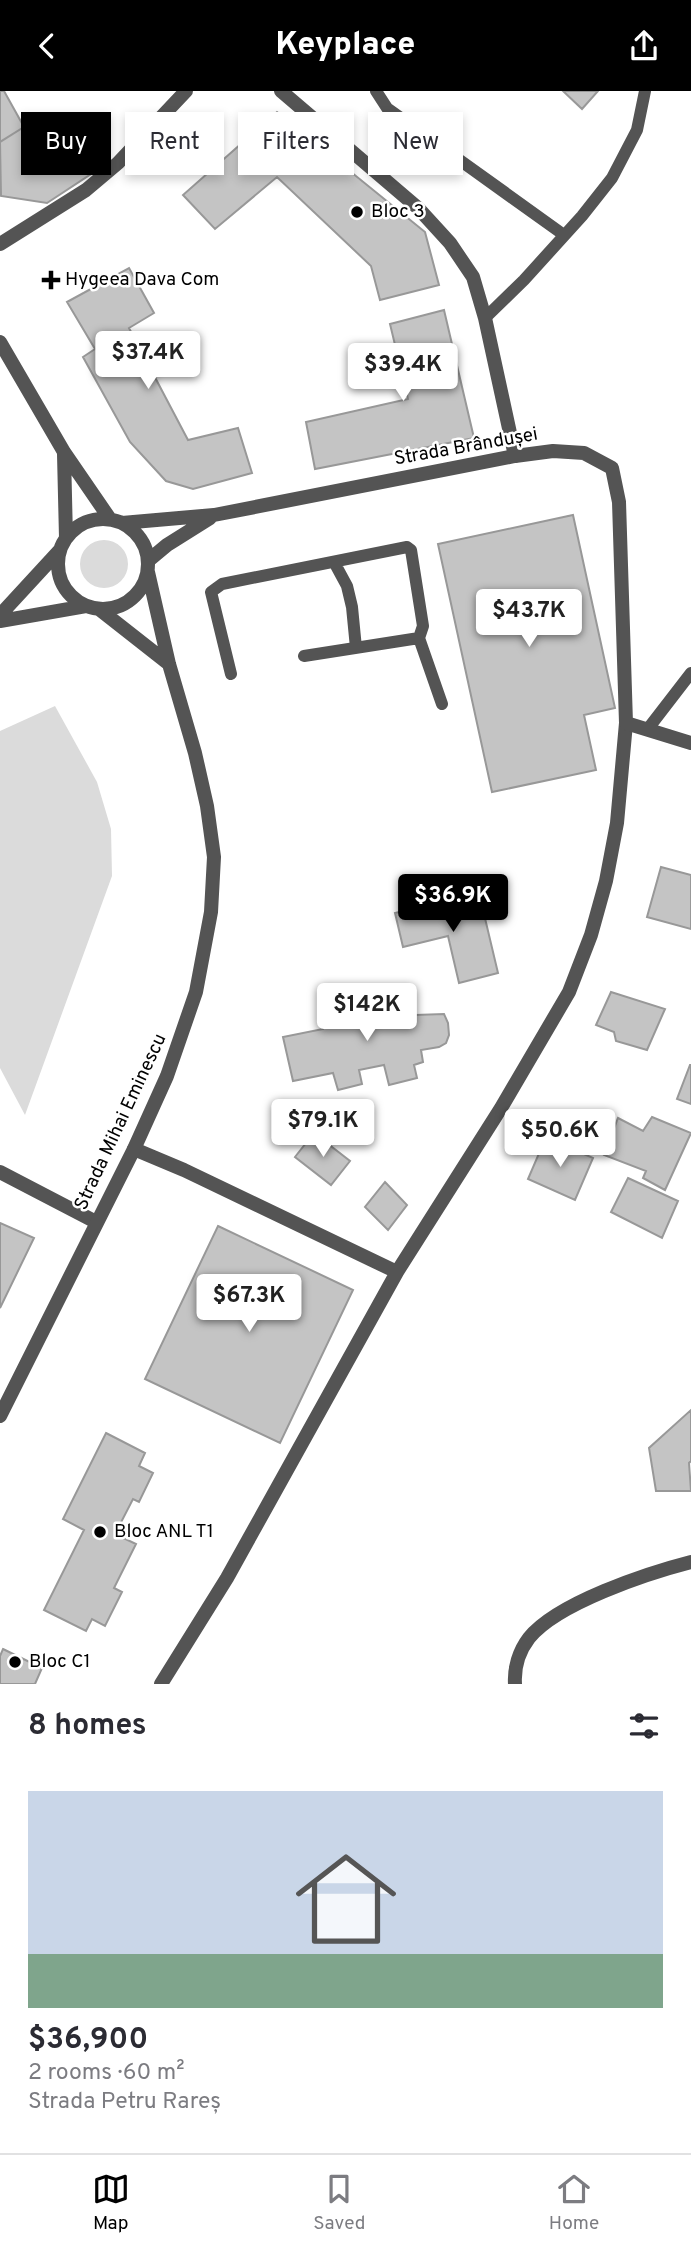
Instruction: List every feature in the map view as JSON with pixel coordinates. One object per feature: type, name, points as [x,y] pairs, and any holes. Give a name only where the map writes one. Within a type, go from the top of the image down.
[{"type":"street","points":[[0,244],[86,190],[118,163],[186,91]]},
{"type":"street","points":[[281,91],[418,208],[450,243],[473,277],[485,318],[515,456]]},
{"type":"street","points":[[0,342],[64,452],[116,521]]},
{"type":"street","name":"Strada Brândușei","points":[[116,521],[214,515],[515,456],[553,451],[584,453],[612,468],[619,502],[626,723]]},
{"type":"street","points":[[64,452],[63,544],[58,564],[60,577],[75,599],[93,607],[169,664]]},
{"type":"street","name":"Strada Brândușei","points":[[148,566],[167,545],[214,515]]},
{"type":"street","points":[[0,615],[75,529],[85,523],[98,519],[116,521],[132,529],[140,538],[148,566],[144,585],[125,604],[113,608],[93,607],[0,621]]},
{"type":"street","name":"Strada Mihai Eminescu","points":[[0,1416],[134,1149],[183,1035],[196,992],[212,898],[214,857],[207,806],[169,664],[148,566]]},
{"type":"street","points":[[161,1684],[227,1578],[397,1272],[501,1108],[569,992],[591,935],[606,881],[617,823],[626,723],[691,743]]},
{"type":"street","points":[[134,1149],[184,1170],[397,1272]]},
{"type":"street","points":[[0,1172],[96,1222]]},
{"type":"street","points":[[515,1684],[520,1652],[527,1639],[549,1620],[609,1589],[691,1562]]},
{"type":"lane","points":[[376,91],[387,108],[564,235]]},
{"type":"lane","points":[[485,318],[524,280],[612,178],[637,130],[645,91]]},
{"type":"lane","points":[[231,674],[212,592],[215,587],[403,546],[411,550],[423,626],[419,638],[442,704]]},
{"type":"lane","points":[[334,562],[347,586],[352,607],[355,648]]},
{"type":"lane","points":[[304,656],[419,638]]},
{"type":"lane","points":[[647,730],[691,673]]},
{"type":"shaded area","points":[[104,540],[121,547],[128,564],[121,581],[104,588],[87,581],[80,564],[87,547]]},
{"type":"shaded area","points":[[55,706],[97,782],[111,829],[112,876],[25,1115],[0,1068],[0,731]]},
{"type":"building","points":[[0,91],[4,91],[21,122],[21,129],[0,142]]},
{"type":"building","points":[[563,91],[598,91],[582,109]]},
{"type":"building","points":[[21,129],[21,175],[89,175],[47,203],[1,196],[0,142]]},
{"type":"building","name":"Bloc 3","points":[[238,146],[238,175],[354,174],[425,232],[439,285],[380,300],[371,266],[277,177],[215,229],[183,195],[206,175],[224,175],[224,159]]},
{"type":"building","points":[[129,268],[154,313],[129,328],[188,440],[238,428],[252,473],[193,489],[166,481],[130,442],[83,357],[95,349],[67,302]]},
{"type":"building","points":[[444,310],[474,438],[315,469],[306,422],[408,399],[390,324]]},
{"type":"building","points":[[573,515],[615,708],[584,715],[596,770],[492,792],[438,544]]},
{"type":"building","points":[[661,867],[691,875],[691,929],[647,917]]},
{"type":"building","points":[[479,893],[498,973],[459,983],[448,936],[403,947],[395,913]]},
{"type":"building","points":[[611,992],[665,1009],[647,1050],[616,1041],[614,1032],[596,1025]]},
{"type":"building","points":[[400,994],[403,1003],[411,1001],[415,1015],[444,1014],[448,1023],[449,1035],[446,1043],[421,1050],[423,1062],[414,1065],[417,1078],[389,1085],[384,1065],[359,1070],[362,1084],[338,1090],[333,1073],[293,1081],[283,1037],[323,1029],[320,1011],[339,1006],[343,1020],[366,1015],[363,1001]]},
{"type":"building","points":[[691,1065],[691,1104],[677,1099]]},
{"type":"building","points":[[652,1117],[691,1133],[665,1190],[643,1178],[646,1171],[604,1155],[618,1118],[643,1131]]},
{"type":"building","points":[[314,1133],[350,1161],[331,1185],[295,1157]]},
{"type":"building","points":[[546,1137],[593,1158],[575,1200],[528,1179]]},
{"type":"building","points":[[628,1178],[678,1201],[662,1238],[611,1212]]},
{"type":"building","points":[[385,1182],[407,1205],[388,1230],[365,1207]]},
{"type":"building","points":[[0,1223],[34,1238],[0,1308]]},
{"type":"building","points":[[218,1226],[353,1290],[280,1443],[145,1379]]},
{"type":"building","points":[[691,1410],[691,1491],[656,1491],[649,1448]]},
{"type":"building","name":"Bloc ANL T1","points":[[106,1433],[145,1453],[139,1466],[153,1473],[139,1502],[133,1499],[115,1534],[136,1544],[114,1588],[122,1592],[105,1626],[92,1619],[86,1631],[44,1610],[84,1530],[63,1519]]},
{"type":"building","name":"Bloc C1","points":[[3,1649],[42,1668],[35,1684],[0,1684],[0,1656]]},
{"type":"place","name":"Bloc 3","points":[[357,212]]},
{"type":"place","name":"Hygeea Dava Com","points":[[51,280]]},
{"type":"place","name":"Bloc ANL T1","points":[[100,1532]]},
{"type":"place","name":"Bloc C1","points":[[15,1662]]}]
